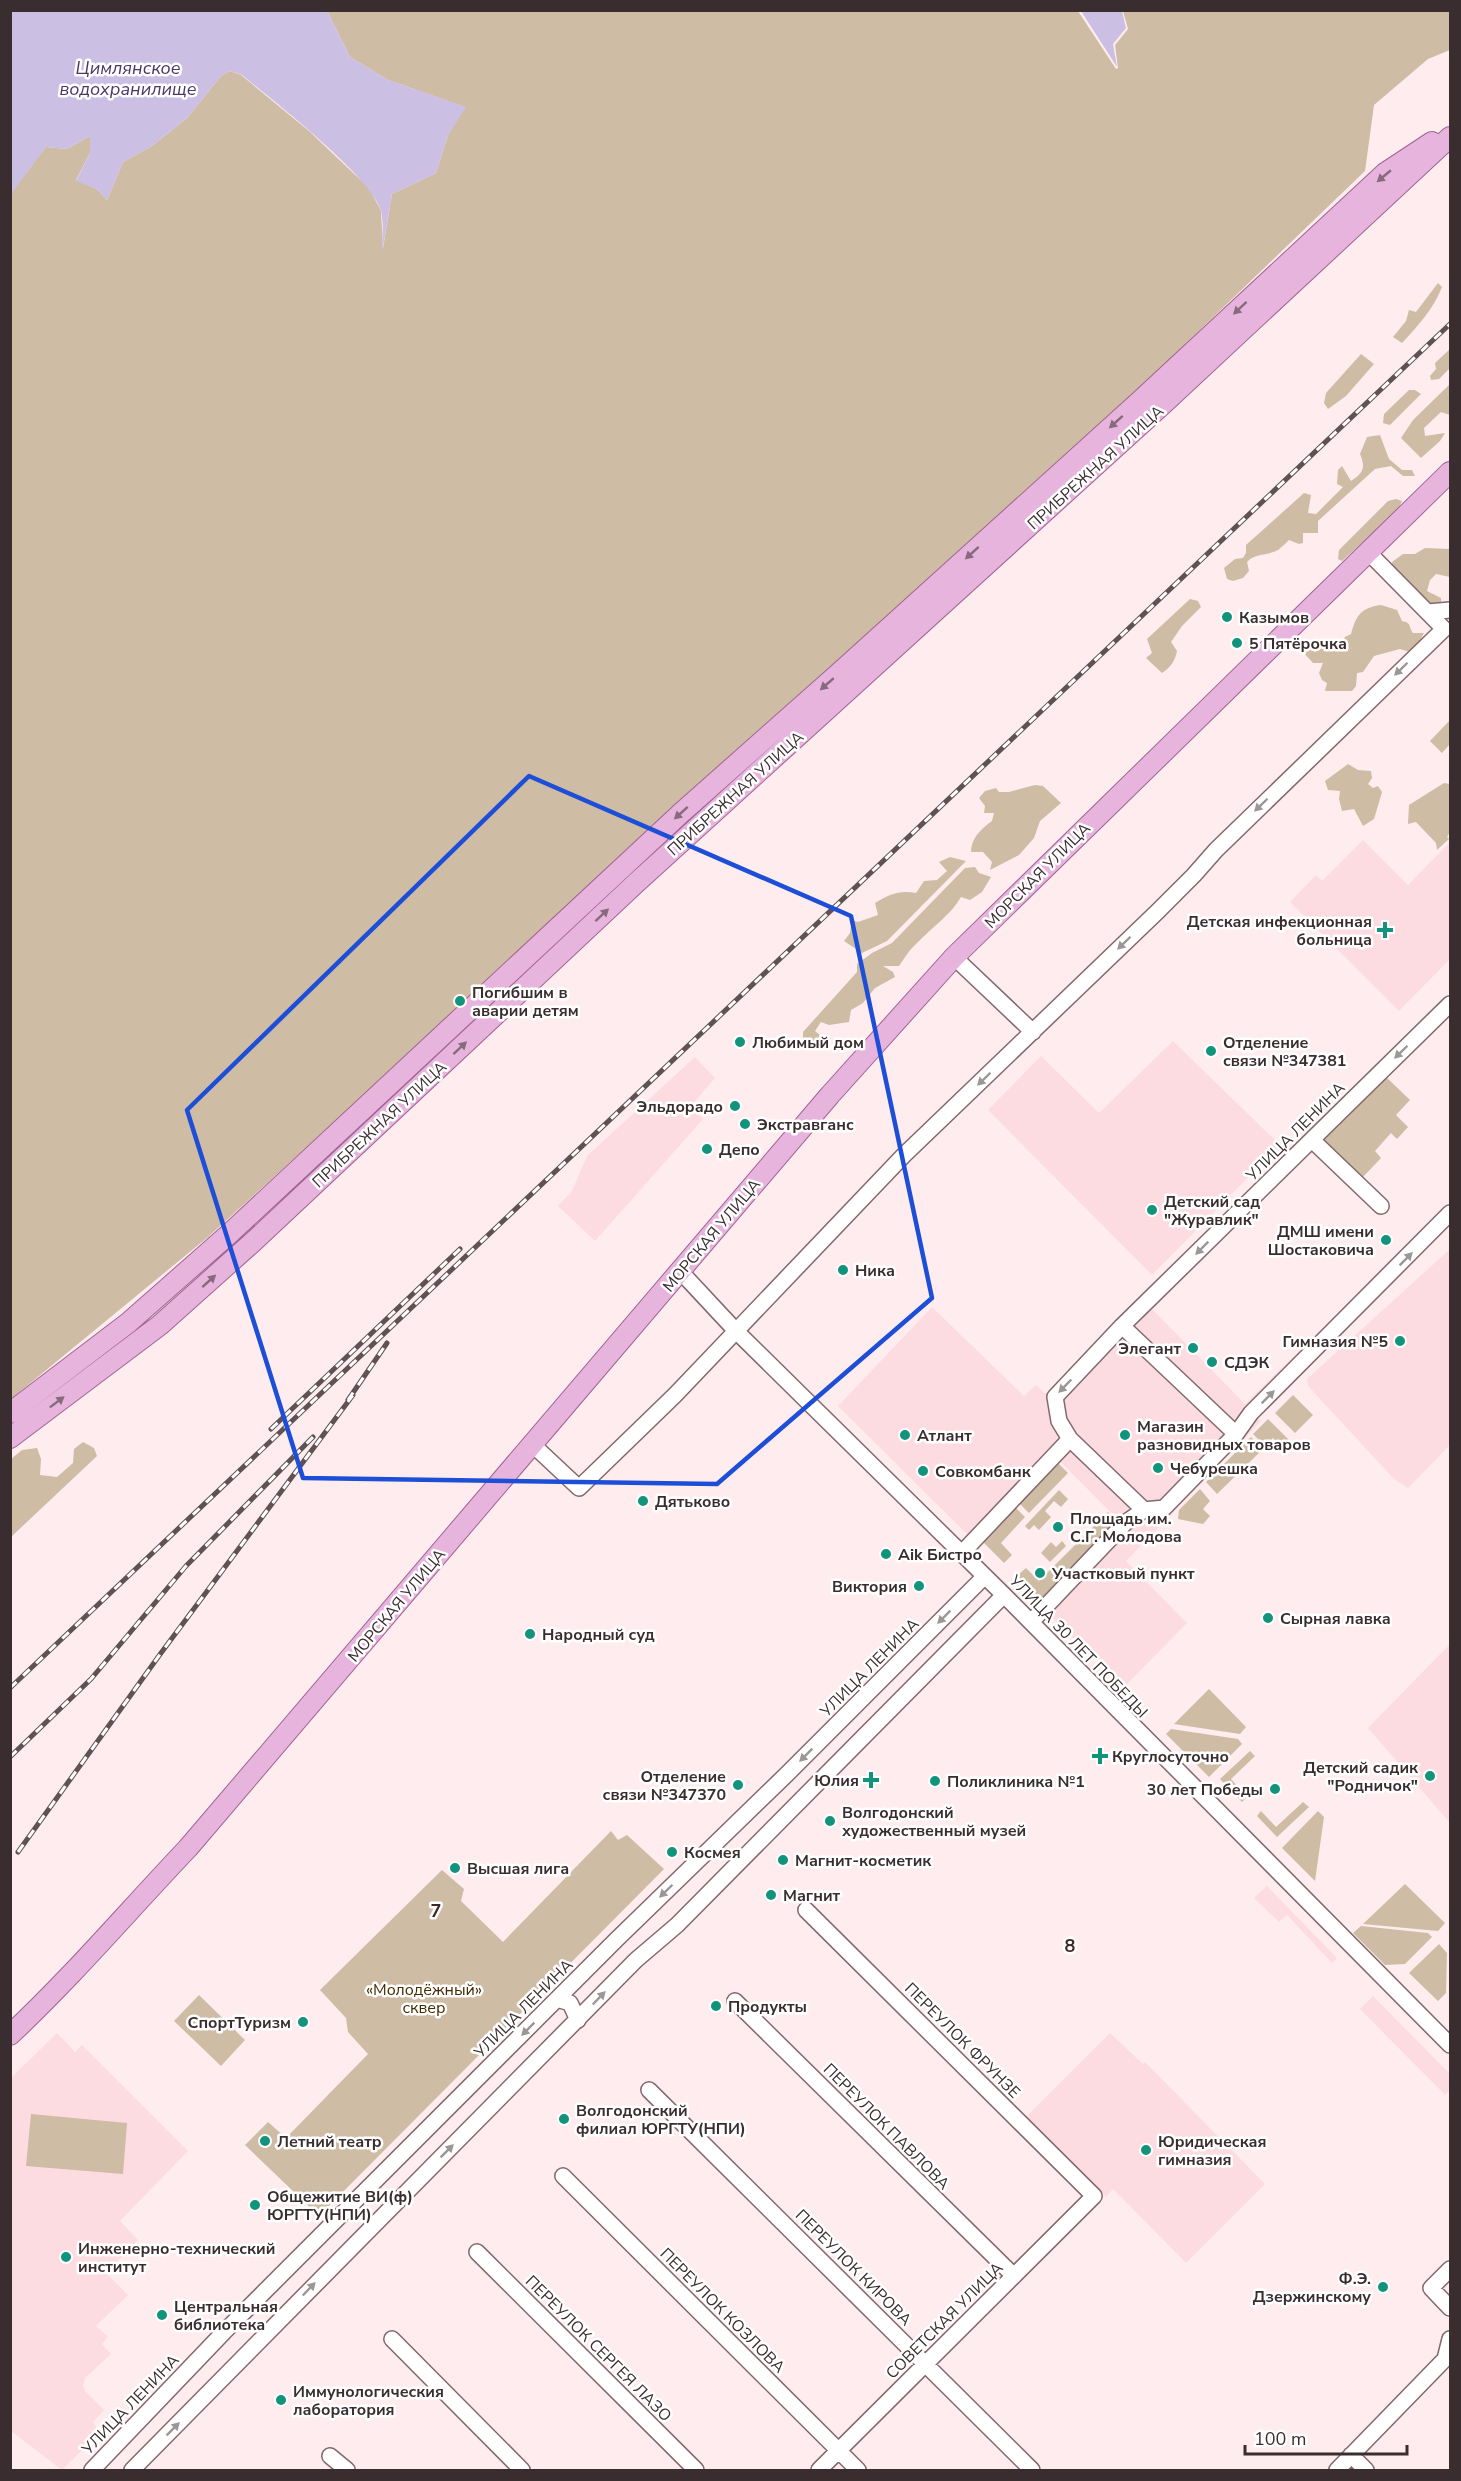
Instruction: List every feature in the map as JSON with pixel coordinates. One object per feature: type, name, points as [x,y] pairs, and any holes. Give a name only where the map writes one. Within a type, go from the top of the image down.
[{"type":"main road","name":"ПРИБРЕЖНАЯ УЛИЦА","points":[[10,1413],[128,1323],[229,1234],[681,813],[1147,394],[1385,173],[1428,143],[1450,136]]},
{"type":"main road","name":"ПРИБРЕЖНАЯ УЛИЦА","points":[[10,1438],[160,1325],[254,1241],[636,883],[1164,404],[1450,136]]},
{"type":"main road","name":"МОРСКАЯ УЛИЦА","points":[[10,2035],[74,1973],[136,1901],[188,1848],[830,1095],[954,957],[1450,472]]},
{"type":"street","points":[[532,1444],[579,1488],[675,1395],[904,1155],[1187,883],[1216,850],[1444,628],[1369,553]]},
{"type":"street","points":[[1428,612],[1450,610]]},
{"type":"street","points":[[954,957],[1033,1032]]},
{"type":"street","name":"УЛИЦА ЛЕНИНА","points":[[1070,1439],[1059,1420],[1055,1397],[1122,1326],[1312,1140],[1448,1012]]},
{"type":"street","points":[[1312,1140],[1381,1206]]},
{"type":"street","points":[[1031,1622],[1125,1523],[1144,1509],[1164,1508],[1236,1434],[1251,1413],[1450,1213]]},
{"type":"street","name":"УЛИЦА 30 ЛЕТ ПОБЕДЫ","points":[[681,1272],[736,1331],[985,1576],[1450,2045]]},
{"type":"street","points":[[1122,1326],[1236,1434]]},
{"type":"street","points":[[961,1554],[1070,1439],[1144,1509]]},
{"type":"street","name":"УЛИЦА ЛЕНИНА","points":[[92,2470],[224,2332],[985,1576]]},
{"type":"street","points":[[132,2470],[636,1960],[693,1909],[1004,1595]]},
{"type":"street","name":"ПЕРЕУЛОК ФРУНЗЕ","points":[[806,1910],[1094,2196]]},
{"type":"street","points":[[557,1999],[570,2003],[578,2020]]},
{"type":"street","name":"ПЕРЕУЛОК ПАВЛОВА","points":[[735,2001],[1010,2273]]},
{"type":"street","name":"ПЕРЕУЛОК КИРОВА","points":[[649,2090],[1032,2470]]},
{"type":"street","name":"ПЕРЕУЛОК КОЗЛОВА","points":[[563,2176],[858,2470]]},
{"type":"street","name":"СОВЕТСКАЯ УЛИЦА","points":[[819,2470],[926,2364],[1010,2273],[1094,2196]]},
{"type":"street","name":"ПЕРЕУЛОК СЕРГЕЯ ЛАЗО","points":[[477,2252],[696,2470]]},
{"type":"street","points":[[1450,2269],[1431,2288],[1450,2308]]},
{"type":"street","points":[[392,2339],[522,2470]]},
{"type":"street","points":[[1337,2470],[1431,2374],[1448,2362],[1450,2339]]},
{"type":"street","points":[[1351,2455],[1366,2470]]},
{"type":"street","points":[[330,2456],[346,2470]]},
{"type":"highlighted area","points":[[529,776],[851,916],[932,1298],[717,1484],[303,1478],[187,1110]]},
{"type":"shaded area","name":"Детская инфекционная больница","points":[[1363,840],[1408,885],[1450,842],[1450,959],[1399,1011],[1290,902],[1316,875],[1322,881]]},
{"type":"shaded area","name":"Детский сад \"Журавлик\"","points":[[1173,1041],[1280,1145],[1152,1275],[988,1110],[1041,1056],[1099,1113]]},
{"type":"shaded area","points":[[695,1057],[715,1078],[690,1107],[703,1119],[595,1241],[558,1206],[572,1191],[587,1156]]},
{"type":"shaded area","name":"Гимназия №5","points":[[1450,1249],[1450,1445],[1408,1488],[1394,1479],[1308,1386],[1307,1379]]},
{"type":"shaded area","points":[[932,1307],[1024,1396],[1036,1385],[1058,1405],[1152,1309],[1245,1404],[1333,1318],[1338,1325],[1251,1410],[1261,1421],[1126,1561],[1187,1623],[1124,1687],[1041,1607],[1122,1524],[1053,1454],[971,1538],[838,1406]]},
{"type":"shaded area","name":"Детский садик \"Родничок\"","points":[[1450,1644],[1450,1823],[1368,1728]]},
{"type":"shaded area","points":[[1267,1886],[1337,1958],[1332,1963],[1287,1915],[1279,1922],[1254,1898]]},
{"type":"shaded area","points":[[1373,1996],[1450,2074],[1450,2090],[1445,2095],[1360,2009]]},
{"type":"shaded area","name":"Инженерно-технический институт","points":[[57,2033],[75,2052],[82,2045],[188,2151],[120,2221],[138,2240],[106,2273],[128,2295],[96,2326],[108,2337],[102,2344],[111,2354],[85,2378],[83,2386],[104,2410],[93,2422],[100,2433],[62,2470],[11,2431],[10,2079]]},
{"type":"shaded area","name":"Юридическая гимназия","points":[[1110,2033],[1143,2064],[1145,2062],[1265,2184],[1186,2263],[1113,2189],[1106,2197],[1026,2117]]},
{"type":"green space","points":[[327,11],[1078,11],[1116,69],[1118,68],[1115,45],[1128,29],[1123,11],[1450,11],[1450,50],[1428,59],[1374,105],[1365,171],[1152,376],[208,1237],[11,1399],[10,194],[46,147],[67,149],[90,136],[90,153],[76,180],[97,189],[107,200],[123,162],[152,146],[187,118],[221,76],[230,71],[241,75],[309,131],[369,188],[381,211],[383,248],[392,194],[436,173],[448,135],[465,107],[388,80],[350,57]]},
{"type":"green space","points":[[1438,283],[1442,287],[1439,295],[1420,323],[1402,343],[1393,337],[1406,321],[1409,310],[1416,312]]},
{"type":"green space","points":[[1450,349],[1450,368],[1439,379],[1431,380],[1430,376],[1436,369],[1435,363]]},
{"type":"green space","points":[[1361,354],[1374,364],[1346,396],[1328,409],[1324,403],[1326,393]]},
{"type":"green space","points":[[1450,384],[1450,415],[1441,412],[1424,428],[1425,436],[1445,433],[1440,441],[1421,458],[1401,438],[1413,420]]},
{"type":"green space","points":[[1409,390],[1415,390],[1421,394],[1390,425],[1383,423],[1384,414]]},
{"type":"green space","points":[[1380,435],[1389,459],[1402,470],[1412,470],[1415,476],[1403,476],[1391,466],[1375,469],[1318,521],[1318,533],[1303,533],[1303,543],[1299,544],[1289,540],[1278,550],[1254,557],[1247,562],[1249,571],[1243,578],[1233,581],[1227,579],[1224,568],[1235,559],[1243,558],[1246,545],[1304,493],[1311,495],[1308,513],[1316,514],[1343,487],[1337,484],[1338,470],[1342,466],[1351,481],[1358,475],[1363,467],[1360,454],[1367,437]]},
{"type":"green space","points":[[1396,499],[1402,501],[1398,510],[1342,561],[1338,559],[1339,550],[1388,501]]},
{"type":"green space","points":[[1425,548],[1450,549],[1450,577],[1436,574],[1430,580],[1427,591],[1441,598],[1441,602],[1430,610],[1393,569],[1392,562],[1403,554],[1415,554]]},
{"type":"green space","points":[[1190,599],[1198,601],[1201,607],[1182,626],[1171,642],[1177,651],[1176,655],[1172,664],[1162,673],[1146,658],[1152,653],[1147,639]]},
{"type":"green space","points":[[1381,605],[1397,610],[1402,621],[1409,624],[1413,633],[1424,633],[1413,653],[1400,649],[1374,656],[1363,672],[1357,673],[1356,686],[1352,691],[1325,691],[1327,683],[1322,680],[1319,673],[1323,663],[1313,663],[1303,652],[1316,642],[1327,648],[1342,643],[1345,637],[1351,634],[1360,614],[1368,608]]},
{"type":"green space","points":[[1450,720],[1450,744],[1442,753],[1430,741]]},
{"type":"green space","points":[[1348,764],[1358,770],[1371,771],[1372,778],[1368,784],[1373,788],[1378,786],[1382,792],[1374,819],[1363,826],[1354,809],[1342,811],[1340,791],[1328,790],[1325,781]]},
{"type":"green space","points":[[1444,783],[1450,784],[1450,832],[1447,837],[1449,839],[1437,850],[1436,843],[1416,822],[1408,824],[1409,805]]},
{"type":"green space","points":[[1035,785],[1043,786],[1061,803],[1040,821],[1034,838],[1019,855],[990,870],[992,862],[983,852],[971,852],[975,838],[992,821],[994,813],[984,813],[985,806],[979,798],[985,791],[996,788],[999,792],[1009,792]]},
{"type":"green space","points":[[950,857],[966,861],[887,941],[862,953],[844,941],[850,933],[852,920],[858,922],[878,915],[875,903],[885,897],[905,892],[916,893],[924,881],[937,880],[947,871],[939,862]]},
{"type":"green space","points":[[975,867],[979,873],[991,877],[982,892],[970,900],[961,897],[946,916],[911,949],[899,966],[883,966],[893,972],[895,977],[875,988],[863,1003],[851,1010],[849,1022],[829,1025],[821,1022],[815,1031],[821,1036],[822,1041],[803,1042],[803,1032],[857,972],[857,964],[892,943],[965,868]]},
{"type":"green space","points":[[1384,1075],[1410,1100],[1396,1115],[1408,1127],[1397,1139],[1391,1133],[1375,1151],[1381,1158],[1363,1177],[1323,1139]]},
{"type":"green space","points":[[1293,1395],[1313,1415],[1295,1433],[1275,1413]]},
{"type":"green space","points":[[1268,1419],[1289,1440],[1282,1447],[1273,1438],[1265,1446],[1253,1434]]},
{"type":"green space","points":[[1251,1437],[1263,1449],[1217,1494],[1206,1482]]},
{"type":"green space","points":[[83,1442],[94,1448],[97,1456],[11,1537],[11,1459],[22,1450],[37,1448],[41,1459],[40,1475],[57,1477],[73,1463],[74,1449]]},
{"type":"green space","points":[[1055,1460],[1068,1473],[1029,1513],[1016,1500]]},
{"type":"green space","points":[[1200,1489],[1210,1501],[1203,1509],[1210,1516],[1203,1524],[1178,1519],[1179,1510]]},
{"type":"green space","points":[[1059,1490],[1068,1499],[1061,1507],[1054,1501],[1045,1511],[1051,1517],[1039,1530],[1034,1525],[1029,1530],[1025,1526]]},
{"type":"green space","points":[[1012,1504],[1025,1517],[1001,1543],[1012,1555],[1004,1563],[979,1538]]},
{"type":"green space","points":[[1108,1512],[1118,1522],[1042,1600],[1017,1576],[1026,1568],[1039,1581]]},
{"type":"green space","points":[[1062,1541],[1066,1546],[1050,1562],[1041,1553],[1051,1542],[1056,1547]]},
{"type":"green space","points":[[1209,1689],[1246,1727],[1240,1734],[1174,1724]]},
{"type":"green space","points":[[1171,1729],[1238,1739],[1242,1744],[1209,1777],[1166,1734]]},
{"type":"green space","points":[[1250,1751],[1255,1756],[1231,1779],[1247,1797],[1242,1802],[1220,1779]]},
{"type":"green space","points":[[1303,1802],[1309,1807],[1277,1837],[1257,1816],[1261,1811],[1276,1827]]},
{"type":"green space","points":[[1318,1811],[1324,1817],[1315,1881],[1282,1848]]},
{"type":"green space","name":"«Молодёжный» сквер","points":[[611,1831],[618,1840],[627,1835],[664,1869],[319,2216],[245,2145],[268,2122],[286,2138],[368,2054],[348,2032],[346,2018],[320,1990],[442,1870],[464,1889],[461,1901],[503,1942]]},
{"type":"green space","points":[[1405,1884],[1445,1923],[1438,1931],[1363,1924]]},
{"type":"green space","points":[[1361,1926],[1428,1933],[1432,1937],[1405,1964],[1385,1965],[1353,1933]]},
{"type":"green space","points":[[1439,1944],[1447,1953],[1446,1993],[1438,2001],[1409,1973]]},
{"type":"green space","points":[[199,1995],[245,2040],[221,2066],[174,2021]]},
{"type":"green space","points":[[31,2114],[127,2123],[123,2174],[26,2166]]},
{"type":"water","name":"Цимлянское водохранилище","points":[[11,10],[327,11],[350,57],[388,80],[466,107],[448,135],[436,173],[392,194],[382,253],[381,211],[359,178],[297,120],[242,75],[230,71],[221,76],[187,118],[152,146],[123,162],[107,200],[97,189],[76,181],[90,153],[90,136],[67,149],[46,147],[11,194]]},
{"type":"water","points":[[1081,11],[1122,11],[1126,28],[1113,44],[1117,67]]},
{"type":"railway","points":[[10,1688],[1450,324]]},
{"type":"railway","points":[[271,1429],[460,1249]]},
{"type":"railway","points":[[348,1400],[387,1343]]},
{"type":"railway","points":[[18,1852],[161,1653],[353,1395]]},
{"type":"railway","points":[[10,1757],[91,1679],[186,1566],[313,1437]]},
{"type":"place","name":"Казымов","points":[[1227,617]]},
{"type":"place","name":"5 Пятёрочка","points":[[1237,643]]},
{"type":"place","name":"Детская инфекционная больница","points":[[1385,930]]},
{"type":"place","name":"Погибшим в аварии детям","points":[[460,1001]]},
{"type":"place","name":"Любимый дом","points":[[740,1042]]},
{"type":"place","name":"Отделение связи №347381","points":[[1211,1051]]},
{"type":"place","name":"Эльдорадо","points":[[735,1106]]},
{"type":"place","name":"Экстравганс","points":[[745,1124]]},
{"type":"place","name":"Депо","points":[[707,1149]]},
{"type":"place","name":"Детский сад \"Журавлик\"","points":[[1152,1210]]},
{"type":"place","name":"ДМШ имени Шостаковича","points":[[1386,1240]]},
{"type":"place","name":"Ника","points":[[843,1270]]},
{"type":"place","name":"Гимназия №5","points":[[1400,1341]]},
{"type":"place","name":"Элегант","points":[[1193,1348]]},
{"type":"place","name":"СДЭК","points":[[1212,1362]]},
{"type":"place","name":"Атлант","points":[[905,1435]]},
{"type":"place","name":"Магазин разновидных товаров","points":[[1125,1435]]},
{"type":"place","name":"Чебурешка","points":[[1158,1468]]},
{"type":"place","name":"Совкомбанк","points":[[923,1471]]},
{"type":"place","name":"Дятьково","points":[[643,1501]]},
{"type":"place","name":"Площадь им. С.Г. Молодова","points":[[1058,1527]]},
{"type":"place","name":"Aik Бистро","points":[[886,1554]]},
{"type":"place","name":"Участковый пункт","points":[[1040,1573]]},
{"type":"place","name":"Виктория","points":[[919,1586]]},
{"type":"place","name":"Сырная лавка","points":[[1268,1618]]},
{"type":"place","name":"Народный суд","points":[[530,1634]]},
{"type":"place","name":"Круглосуточно","points":[[1100,1756]]},
{"type":"place","name":"Детский садик \"Родничок\"","points":[[1430,1776]]},
{"type":"place","name":"Юлия","points":[[871,1780]]},
{"type":"place","name":"Поликлиника №1","points":[[935,1781]]},
{"type":"place","name":"Отделение связи №347370","points":[[738,1785]]},
{"type":"place","name":"30 лет Победы","points":[[1275,1789]]},
{"type":"place","name":"Волгодонский художественный музей","points":[[830,1821]]},
{"type":"place","name":"Космея","points":[[672,1852]]},
{"type":"place","name":"Магнит-косметик","points":[[783,1860]]},
{"type":"place","name":"Высшая лига","points":[[455,1868]]},
{"type":"place","name":"Магнит","points":[[771,1895]]},
{"type":"place","name":"Продукты","points":[[716,2006]]},
{"type":"place","name":"СпортТуризм","points":[[303,2022]]},
{"type":"place","name":"Волгодонский филиал ЮРГТУ(НПИ)","points":[[564,2119]]},
{"type":"place","name":"Летний театр","points":[[265,2141]]},
{"type":"place","name":"Юридическая гимназия","points":[[1146,2150]]},
{"type":"place","name":"Общежитие ВИ(ф) ЮРГТУ(НПИ)","points":[[255,2205]]},
{"type":"place","name":"Инженерно-технический институт","points":[[66,2257]]},
{"type":"place","name":"Ф.Э. Дзержинскому","points":[[1383,2287]]},
{"type":"place","name":"Центральная библиотека","points":[[162,2315]]},
{"type":"place","name":"Иммунологическия лаборатория","points":[[281,2400]]},
{"type":"district","name":"7","points":[[436,1911]]},
{"type":"district","name":"8","points":[[1070,1946]]}]
